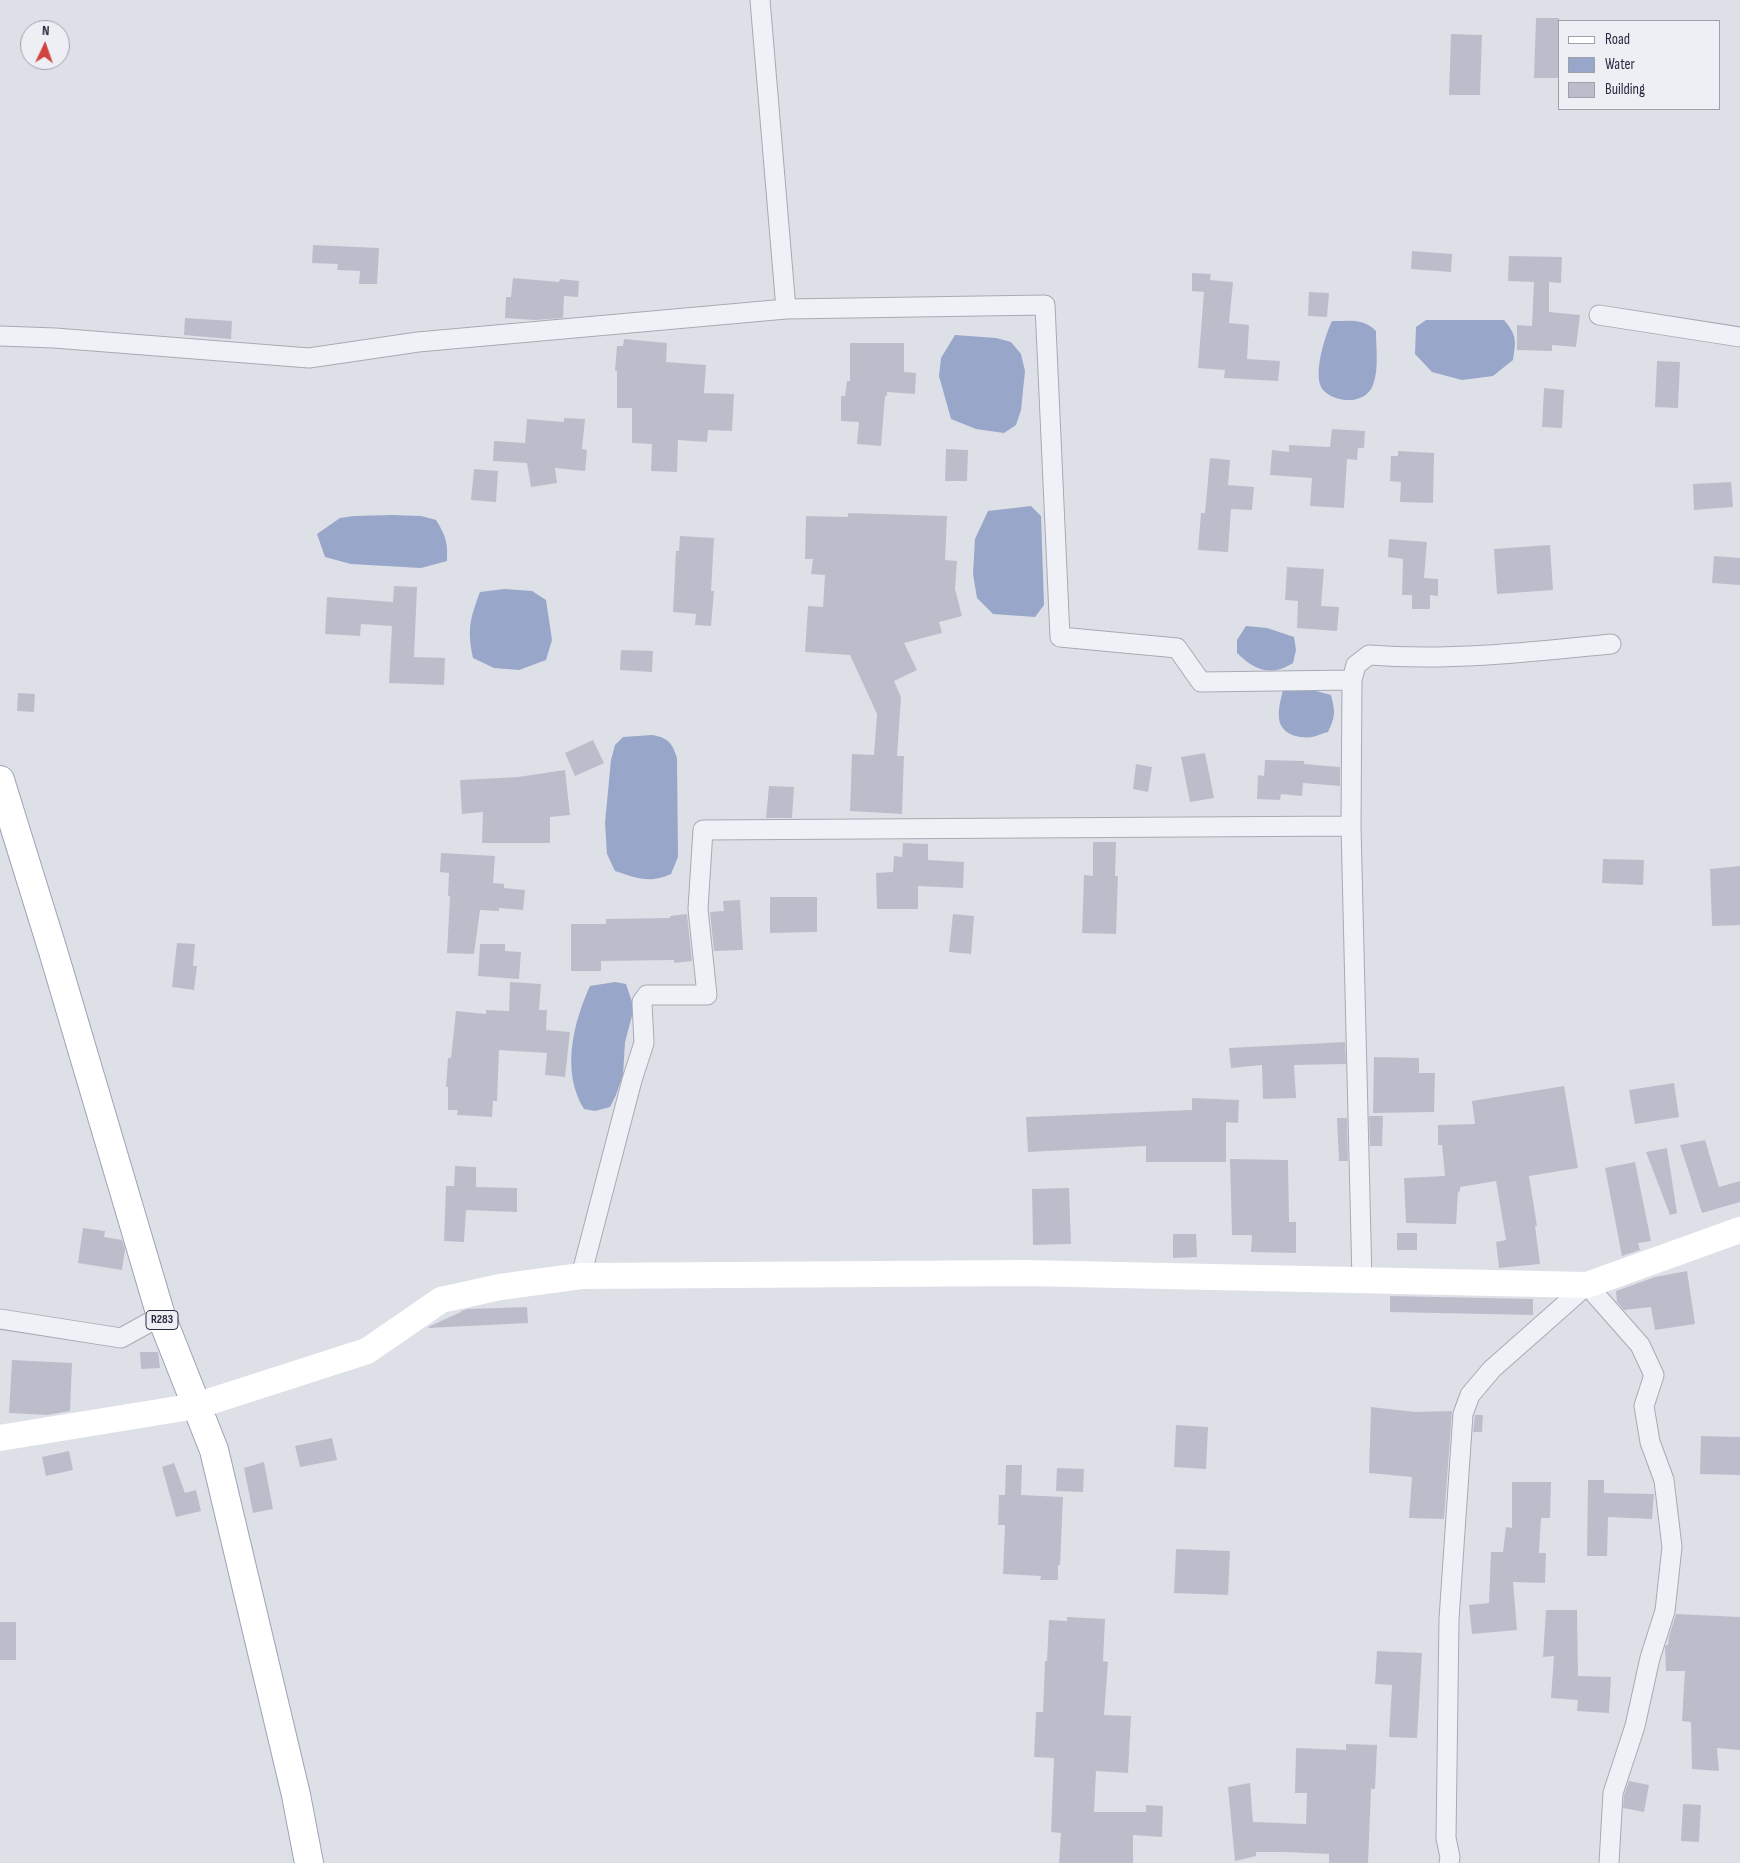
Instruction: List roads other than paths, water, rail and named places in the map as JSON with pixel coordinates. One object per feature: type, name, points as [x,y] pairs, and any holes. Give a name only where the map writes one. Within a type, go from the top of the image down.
[{"type":"main road","name":"R283","points":[[0,780],[53,951],[161,1316],[214,1450],[296,1795],[309,1863]]},
{"type":"street","points":[[760,0],[786,309]]},
{"type":"street","points":[[0,336],[55,338],[309,358],[418,342],[786,309],[1045,305],[1060,637],[1177,648],[1201,682],[1352,680]]},
{"type":"street","points":[[1599,315],[1740,337]]},
{"type":"street","points":[[1362,1280],[1352,826],[1352,680],[1356,665],[1369,655],[1391,657],[1510,655],[1611,644]]},
{"type":"street","points":[[581,1276],[632,1080],[644,1043],[642,1002],[647,995],[707,995],[698,909],[703,830],[1352,826]]},
{"type":"street","points":[[0,1438],[196,1406],[367,1351],[441,1300],[500,1287],[581,1276],[1026,1273],[1587,1285],[1740,1230]]},
{"type":"street","points":[[1449,1863],[1450,1858],[1446,1838],[1449,1619],[1463,1414],[1470,1395],[1492,1369],[1587,1285]]},
{"type":"street","points":[[1587,1285],[1640,1345],[1654,1375],[1644,1406],[1650,1442],[1664,1480],[1672,1546],[1665,1610],[1650,1658],[1635,1726],[1613,1793],[1609,1863]]},
{"type":"street","points":[[0,1319],[121,1338],[161,1316]]},
{"type":"water","points":[[1426,320],[1504,320],[1514,338],[1513,360],[1493,376],[1462,380],[1432,372],[1415,354],[1416,327]]},
{"type":"water","points":[[1332,321],[1361,322],[1376,331],[1377,366],[1375,379],[1369,391],[1358,399],[1344,400],[1337,398],[1324,391],[1320,385],[1320,357]]},
{"type":"water","points":[[955,335],[996,338],[1011,342],[1021,354],[1025,371],[1021,410],[1016,425],[1004,433],[976,429],[951,419],[939,376],[941,358]]},
{"type":"water","points":[[1031,506],[1041,516],[1044,605],[1035,617],[993,614],[977,598],[973,574],[975,539],[988,511]]},
{"type":"water","points":[[392,515],[421,516],[436,520],[446,540],[447,561],[421,568],[351,564],[325,557],[317,534],[340,518]]},
{"type":"water","points":[[504,589],[532,591],[546,600],[552,640],[546,660],[519,670],[494,668],[473,658],[470,631],[480,592]]},
{"type":"water","points":[[1246,626],[1267,628],[1294,637],[1296,650],[1293,663],[1277,670],[1263,670],[1243,659],[1237,653],[1237,640]]},
{"type":"water","points":[[1283,690],[1316,691],[1331,695],[1334,714],[1328,732],[1314,737],[1307,737],[1296,736],[1286,732],[1279,718],[1279,707]]},
{"type":"water","points":[[652,735],[666,739],[673,748],[677,758],[678,857],[671,874],[656,879],[643,879],[615,871],[607,854],[605,823],[611,760],[615,745],[623,737]]},
{"type":"water","points":[[615,982],[626,984],[633,1012],[625,1042],[623,1075],[610,1107],[595,1111],[584,1109],[577,1095],[571,1064],[575,1031],[590,986]]}]
